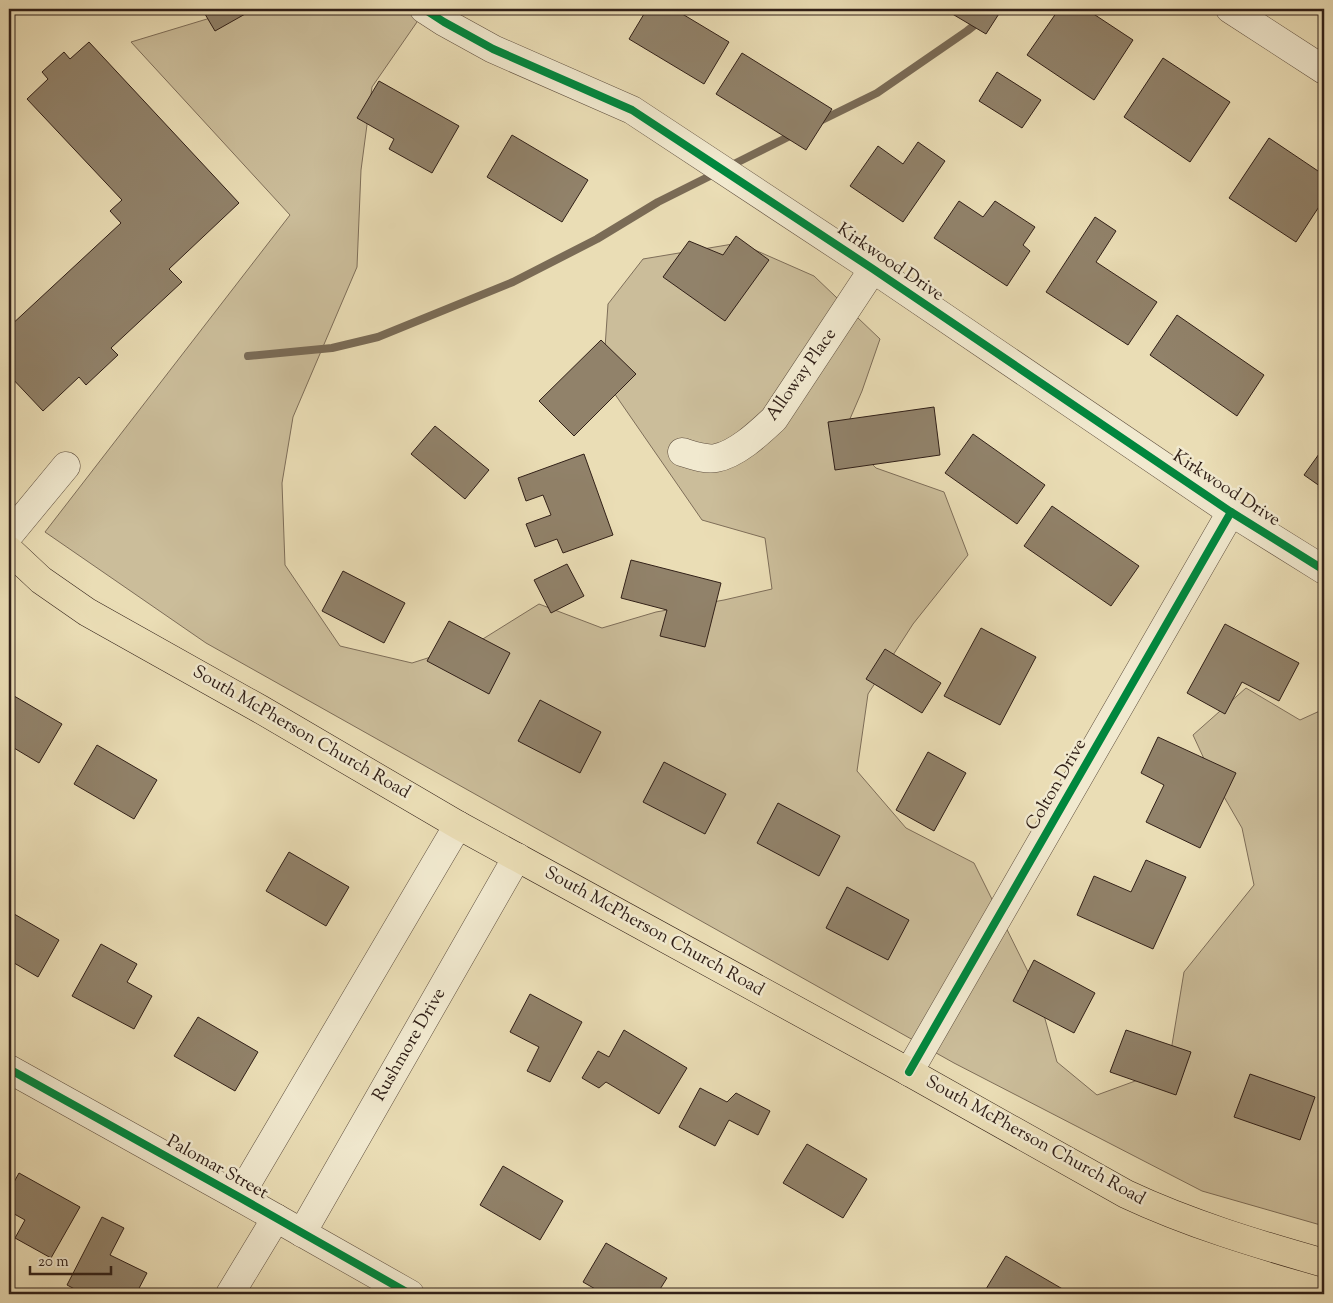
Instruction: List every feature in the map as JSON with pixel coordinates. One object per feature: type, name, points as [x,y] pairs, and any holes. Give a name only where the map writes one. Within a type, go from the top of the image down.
[{"type":"main road","name":"South McPherson Church Road","points":[[9,550],[41,580],[87,612],[260,708],[458,825],[909,1072],[1126,1194],[1158,1209],[1245,1240],[1324,1263]]},
{"type":"street","name":"Kirkwood Drive","points":[[424,9],[493,49],[632,110],[873,269],[1231,512],[1324,570]]},
{"type":"street","points":[[1230,9],[1324,70]]},
{"type":"street","name":"Alloway Place","points":[[682,452],[700,457],[716,458],[735,451],[754,438],[774,419],[873,269]]},
{"type":"street","points":[[9,535],[66,466]]},
{"type":"street","name":"Colton Drive","points":[[909,1072],[1231,512]]},
{"type":"street","points":[[239,1197],[458,825]]},
{"type":"street","name":"Rushmore Drive","points":[[302,1233],[517,857]]},
{"type":"street","name":"Palomar Street","points":[[9,1069],[410,1294]]},
{"type":"street","points":[[230,1294],[276,1218]]},
{"type":"shaded area","points":[[240,9],[426,9],[372,87],[361,170],[357,267],[293,417],[282,483],[285,565],[340,646],[412,663],[478,642],[539,604],[602,628],[656,612],[772,589],[765,538],[702,520],[603,377],[608,304],[643,259],[739,243],[814,276],[880,339],[862,391],[843,435],[876,468],[944,492],[968,555],[913,624],[868,694],[857,771],[906,828],[974,863],[1037,990],[1057,1062],[1097,1095],[1168,1069],[1184,972],[1254,885],[1242,828],[1212,776],[1193,735],[1246,688],[1300,720],[1324,709],[1324,1226],[1202,1191],[954,1063],[206,643],[45,532],[290,215],[131,42]]},
{"type":"building","points":[[202,9],[254,9],[215,31]]},
{"type":"building","points":[[647,9],[674,9],[729,42],[704,84],[629,39]]},
{"type":"building","points":[[944,9],[1002,9],[986,34]]},
{"type":"building","points":[[1059,9],[1086,9],[1133,40],[1094,100],[1027,55]]},
{"type":"building","points":[[89,42],[239,203],[169,269],[182,282],[111,348],[118,355],[86,385],[79,377],[43,411],[9,375],[9,327],[121,223],[110,211],[122,200],[27,99],[48,79],[42,72],[64,52],[70,59]]},
{"type":"building","points":[[742,53],[832,109],[806,150],[716,94]]},
{"type":"building","points":[[1163,58],[1230,102],[1190,162],[1124,117]]},
{"type":"building","points":[[997,72],[1041,100],[1022,128],[979,101]]},
{"type":"building","points":[[379,81],[459,126],[432,173],[389,149],[394,139],[357,118]]},
{"type":"building","points":[[512,135],[588,180],[562,222],[487,177]]},
{"type":"building","points":[[1269,138],[1324,175],[1324,199],[1296,242],[1229,198]]},
{"type":"building","points":[[918,142],[945,161],[903,222],[850,186],[878,146],[903,164]]},
{"type":"building","points":[[959,201],[983,217],[995,201],[1035,227],[1023,245],[1030,251],[1007,286],[934,238]]},
{"type":"building","points":[[1095,217],[1116,231],[1096,262],[1157,302],[1128,345],[1046,292]]},
{"type":"building","points":[[736,236],[769,260],[725,321],[663,277],[689,241],[723,255]]},
{"type":"building","points":[[1177,315],[1264,375],[1237,416],[1150,355]]},
{"type":"building","points":[[601,340],[636,374],[574,436],[539,401]]},
{"type":"building","points":[[934,407],[940,455],[835,470],[828,422]]},
{"type":"building","points":[[435,426],[489,470],[465,499],[411,454]]},
{"type":"building","points":[[973,434],[1045,485],[1017,524],[945,473]]},
{"type":"building","points":[[1324,447],[1324,489],[1304,475]]},
{"type":"building","points":[[584,454],[613,535],[563,553],[557,539],[535,547],[526,524],[551,515],[543,495],[526,501],[518,478]]},
{"type":"building","points":[[1052,506],[1139,566],[1111,606],[1024,546]]},
{"type":"building","points":[[631,560],[721,583],[705,647],[660,636],[667,610],[621,598]]},
{"type":"building","points":[[567,564],[584,596],[551,613],[534,580]]},
{"type":"building","points":[[343,571],[405,603],[384,643],[322,611]]},
{"type":"building","points":[[449,621],[510,653],[489,694],[427,661]]},
{"type":"building","points":[[1225,624],[1299,663],[1279,701],[1242,682],[1225,714],[1187,693]]},
{"type":"building","points":[[981,628],[1036,657],[1000,725],[944,696]]},
{"type":"building","points":[[885,649],[941,683],[922,713],[866,679]]},
{"type":"building","points":[[9,693],[62,724],[39,763],[9,745]]},
{"type":"building","points":[[540,700],[601,732],[580,773],[518,741]]},
{"type":"building","points":[[1158,737],[1236,773],[1200,848],[1146,822],[1164,785],[1141,773]]},
{"type":"building","points":[[97,745],[157,780],[134,819],[74,784]]},
{"type":"building","points":[[928,752],[966,773],[934,831],[896,810]]},
{"type":"building","points":[[664,762],[726,794],[705,834],[643,802]]},
{"type":"building","points":[[778,803],[840,836],[819,876],[757,843]]},
{"type":"building","points":[[289,852],[349,887],[326,926],[266,891]]},
{"type":"building","points":[[1146,860],[1186,877],[1153,949],[1077,915],[1094,876],[1131,892]]},
{"type":"building","points":[[847,887],[909,920],[888,960],[826,928]]},
{"type":"building","points":[[9,911],[59,940],[38,977],[9,960]]},
{"type":"building","points":[[101,944],[137,964],[127,982],[152,996],[134,1029],[72,996]]},
{"type":"building","points":[[1034,960],[1095,993],[1074,1033],[1013,1001]]},
{"type":"building","points":[[530,994],[582,1022],[550,1082],[527,1071],[539,1047],[510,1032]]},
{"type":"building","points":[[198,1017],[258,1052],[235,1091],[174,1056]]},
{"type":"building","points":[[624,1030],[687,1068],[659,1114],[606,1082],[599,1088],[582,1078],[598,1051],[609,1057]]},
{"type":"building","points":[[1126,1030],[1191,1052],[1176,1095],[1110,1072]]},
{"type":"building","points":[[1250,1074],[1315,1097],[1300,1140],[1234,1117]]},
{"type":"building","points":[[700,1088],[727,1102],[736,1093],[770,1111],[758,1135],[729,1120],[715,1146],[679,1127]]},
{"type":"building","points":[[807,1144],[867,1179],[843,1218],[783,1183]]},
{"type":"building","points":[[503,1166],[563,1201],[540,1240],[480,1205]]},
{"type":"building","points":[[19,1173],[80,1207],[51,1258],[15,1238],[25,1220],[9,1211],[9,1191]]},
{"type":"building","points":[[102,1217],[124,1228],[110,1255],[147,1273],[136,1294],[84,1294],[67,1285]]},
{"type":"building","points":[[606,1243],[667,1278],[657,1294],[604,1294],[583,1282]]},
{"type":"building","points":[[1006,1256],[1066,1291],[1064,1294],[983,1294]]},
{"type":"waterway","points":[[818,122],[877,93],[967,31],[995,9]]},
{"type":"waterway","points":[[728,167],[794,134]]},
{"type":"waterway","points":[[248,356],[332,348],[378,337],[513,282],[597,239],[658,202],[716,173]]},
{"type":"cycle path","points":[[424,9],[493,49],[632,110],[873,269],[1231,512],[1324,570]]},
{"type":"cycle path","points":[[909,1072],[1231,512]]},
{"type":"cycle path","points":[[9,1069],[410,1294]]}]
